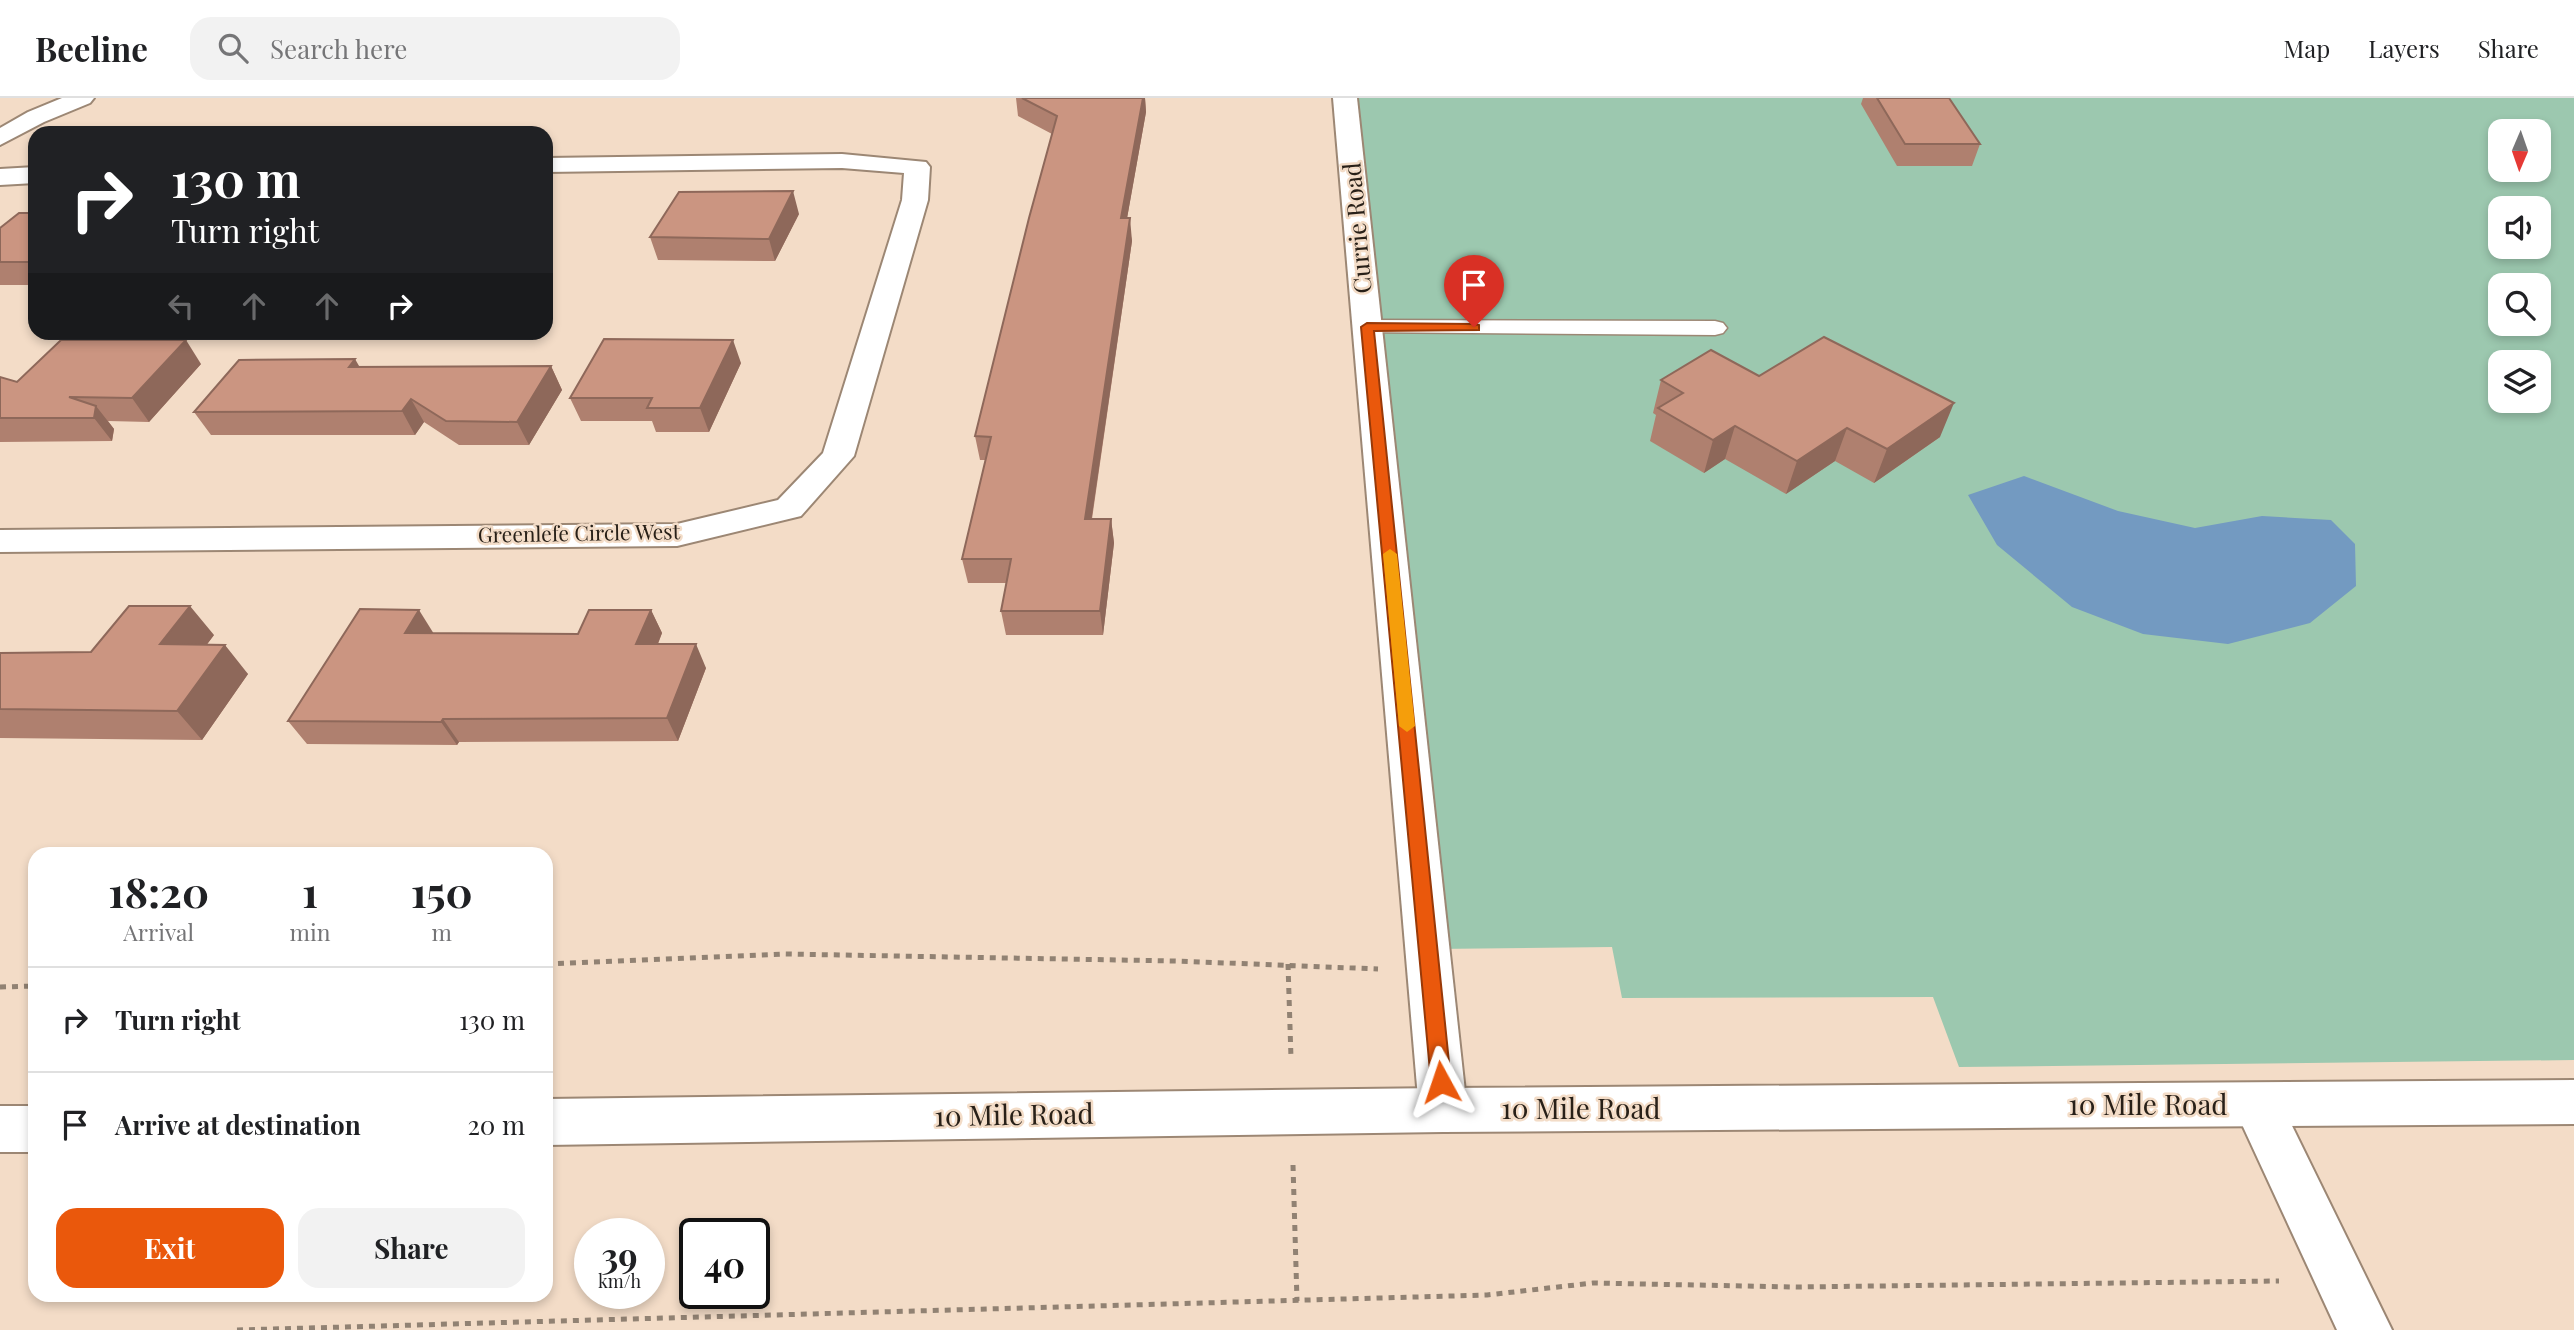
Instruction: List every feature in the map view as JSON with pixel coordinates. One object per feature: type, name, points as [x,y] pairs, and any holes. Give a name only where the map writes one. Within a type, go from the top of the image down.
[{"type":"street","points":[[0,138],[36,117],[82,98]]},
{"type":"street","name":"Currie Road","points":[[1345,98],[1443,1110]]},
{"type":"street","name":"Greenlefe Circle West","points":[[0,541],[677,535],[789,508],[838,456],[915,200],[916,167],[842,161],[553,164]]},
{"type":"street","points":[[0,177],[28,175]]},
{"type":"street","name":"10 Mile Road","points":[[553,1122],[1443,1110],[2574,1102]]},
{"type":"street","points":[[2257,1105],[2365,1330]]},
{"type":"street","points":[[0,1129],[28,1129]]},
{"type":"lane","points":[[1367,327],[1715,328]]},
{"type":"path","points":[[553,964],[785,954],[1338,966]]},
{"type":"path","points":[[1288,964],[1290,1015]]},
{"type":"path","points":[[0,988],[28,986]]},
{"type":"path","points":[[1294,1190],[1297,1301]]},
{"type":"path","points":[[237,1330],[1488,1295],[1593,1283],[1796,1287],[2341,1280]]},
{"type":"green space","points":[[1350,98],[2574,98],[2574,1060],[1959,1067],[1933,997],[1622,998],[1612,947],[1435,949]]},
{"type":"water","points":[[2024,476],[2118,511],[2195,528],[2262,516],[2331,520],[2355,544],[2356,586],[2310,623],[2228,644],[2143,634],[2072,607],[1997,545],[1968,495]]},
{"type":"building","points":[[1022,98],[1143,98],[1121,218],[1130,218],[1085,519],[1111,519],[1100,611],[1001,611],[1011,559],[962,559],[991,437],[975,436],[1057,116]]},
{"type":"building","points":[[1877,98],[1949,98],[1980,144],[1905,144]]},
{"type":"building","points":[[793,191],[769,239],[650,237],[679,192]]},
{"type":"building","points":[[19,213],[28,213],[28,262],[0,262],[0,228]]},
{"type":"building","points":[[1824,337],[1954,403],[1887,449],[1847,428],[1797,461],[1735,426],[1713,440],[1658,408],[1683,393],[1661,380],[1711,350],[1759,376]]},
{"type":"building","points":[[604,339],[733,340],[700,408],[647,408],[652,398],[570,398]]},
{"type":"building","points":[[61,340],[186,340],[132,398],[69,397],[96,406],[94,418],[0,418],[0,377],[17,382]]},
{"type":"building","points":[[355,359],[349,367],[551,366],[517,422],[446,421],[411,399],[402,411],[194,412],[239,360]]},
{"type":"building","points":[[129,606],[190,606],[160,644],[225,645],[177,711],[0,709],[0,653],[91,652]]},
{"type":"building","points":[[360,609],[419,610],[405,633],[578,634],[589,610],[651,610],[636,644],[696,644],[667,718],[443,719],[441,722],[288,721]]},
{"type":"slow traffic","points":[[1390,554],[1407,726]]},
{"type":"route","points":[[1441,1082],[1367,327],[1474,327]]}]
